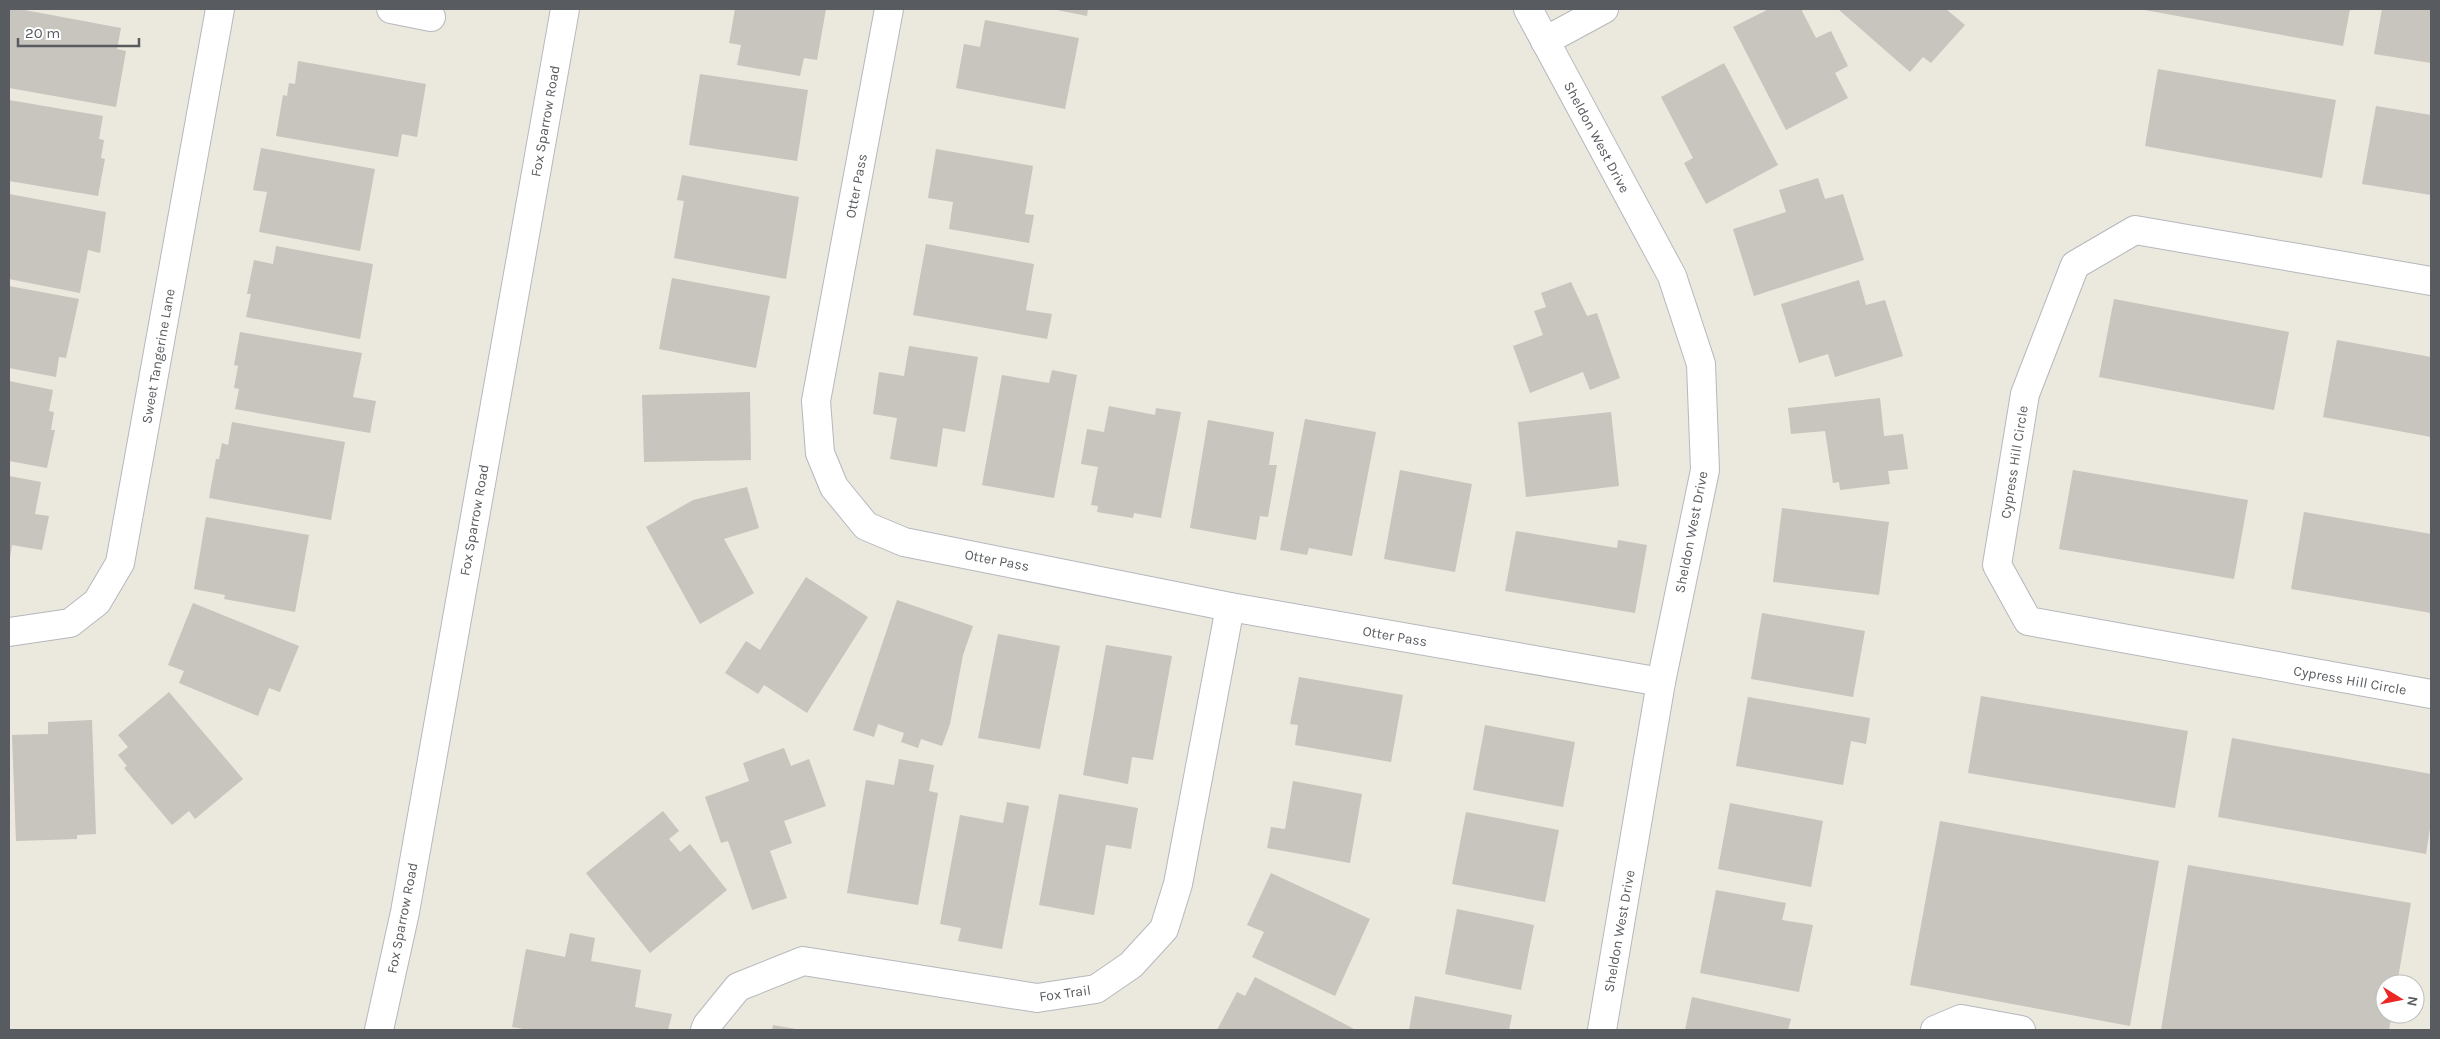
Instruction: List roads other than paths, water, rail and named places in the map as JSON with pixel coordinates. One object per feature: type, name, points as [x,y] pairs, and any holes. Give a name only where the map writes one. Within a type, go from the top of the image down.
[{"type":"street","name":"Sweet Tangerine Lane","points":[[9,632],[70,623],[97,602],[120,562],[220,9]]},
{"type":"street","points":[[391,9],[431,17]]},
{"type":"street","name":"Fox Sparrow Road","points":[[379,1030],[405,912],[565,9]]},
{"type":"street","name":"Otter Pass","points":[[889,9],[816,401],[820,453],[834,488],[866,526],[904,542],[1230,607],[1661,682]]},
{"type":"street","name":"Sheldon West Drive","points":[[1528,9],[1672,276],[1701,364],[1705,470],[1661,682],[1602,1030]]},
{"type":"street","points":[[1545,41],[1604,9]]},
{"type":"street","name":"Cypress Hill Circle","points":[[2431,281],[2134,230],[2075,265],[2025,394],[1997,565],[2028,621],[2431,694]]},
{"type":"street","name":"Fox Trail","points":[[705,1030],[738,987],[803,961],[1037,998],[1096,989],[1131,965],[1164,929],[1178,884],[1230,607]]},
{"type":"street","points":[[1935,1030],[1962,1019],[2021,1030]]}]
